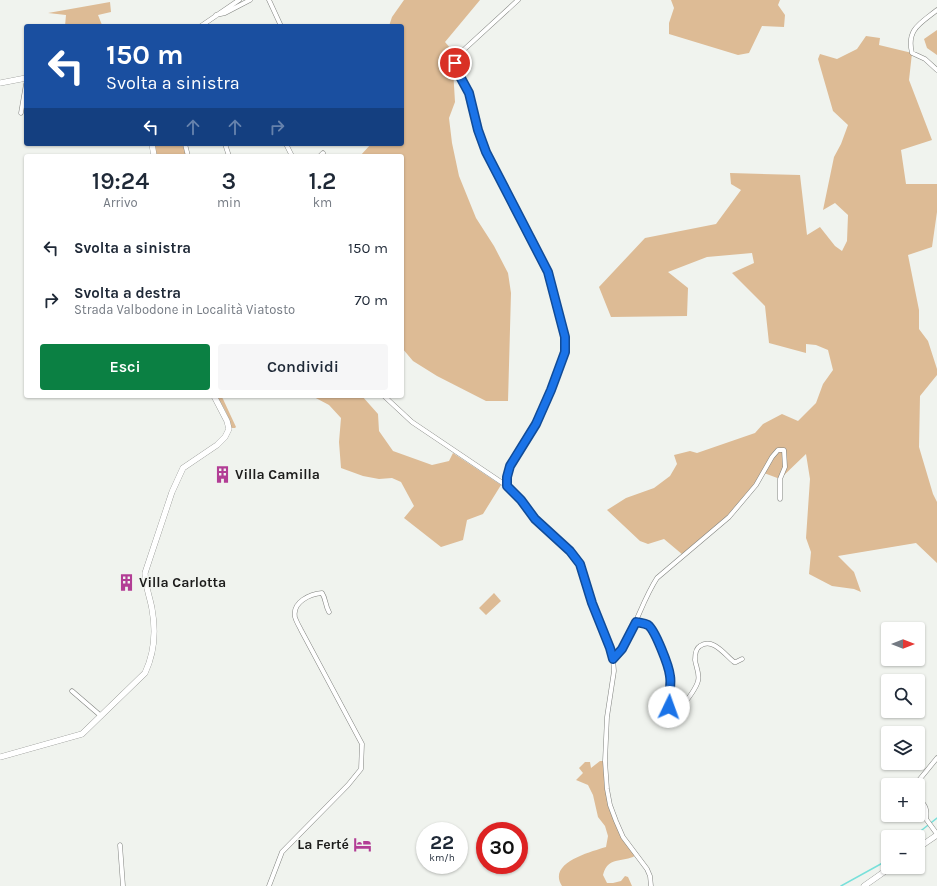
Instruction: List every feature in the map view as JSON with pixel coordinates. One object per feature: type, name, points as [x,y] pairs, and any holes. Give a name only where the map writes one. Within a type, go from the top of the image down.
[{"type":"street","points":[[204,24],[239,0]]},
{"type":"street","points":[[216,15],[225,13],[250,0]]},
{"type":"street","points":[[269,0],[280,24]]},
{"type":"street","points":[[507,486],[507,477],[510,466],[536,424],[551,390],[565,352],[565,337],[548,272],[486,152],[478,130],[469,93],[456,69],[455,63],[457,56],[518,0]]},
{"type":"street","points":[[937,10],[918,25],[910,36],[910,45],[912,53],[924,59],[937,70]]},
{"type":"street","points":[[0,83],[24,78]]},
{"type":"street","points":[[21,113],[24,96]]},
{"type":"street","points":[[0,757],[82,734],[145,673],[154,641],[154,625],[152,610],[145,584],[145,573],[172,492],[183,468],[217,445],[225,437],[229,429],[227,421],[215,398]]},
{"type":"street","points":[[386,398],[412,422],[507,486],[521,500],[535,519],[570,551],[580,564],[592,603],[613,659],[614,671],[607,717],[604,761],[607,789],[616,821],[623,837],[647,869],[650,876],[651,886]]},
{"type":"street","points":[[613,659],[622,649],[636,622],[649,590],[657,578],[729,517],[756,485],[772,457],[778,450],[784,450],[785,467],[780,479],[780,499]]},
{"type":"street","points":[[269,886],[282,852],[348,785],[361,769],[362,744],[295,617],[298,605],[302,600],[314,594],[322,593],[325,598],[325,606],[328,612]]},
{"type":"street","points":[[636,622],[647,624],[650,627],[657,639],[668,666],[671,681],[668,704],[671,711],[676,712],[679,710],[698,681],[695,659],[696,651],[701,645],[714,645],[720,648],[734,662],[742,659]]},
{"type":"street","points":[[72,691],[101,716]]},
{"type":"street","points":[[921,778],[937,758]]},
{"type":"street","points":[[925,807],[927,812],[926,818],[936,836],[925,843]]},
{"type":"street","points":[[120,845],[123,886]]},
{"type":"street","points":[[864,886],[881,874]]},
{"type":"shaded area","points":[[404,0],[480,0],[445,42],[457,56],[453,69],[455,102],[449,118],[452,143],[459,176],[476,218],[494,246],[508,273],[511,293],[508,401],[486,401],[437,376],[413,361],[404,350],[404,154],[362,154],[369,146],[404,146],[404,24],[390,24],[392,17]]},
{"type":"shaded area","points":[[671,0],[780,0],[778,5],[785,15],[784,27],[762,26],[749,53],[738,55],[669,34],[669,23],[674,8]]},
{"type":"shaded area","points":[[110,2],[111,12],[98,15],[102,24],[65,24],[66,15],[48,13]]},
{"type":"shaded area","points":[[937,30],[937,55],[927,48],[924,39]]},
{"type":"shaded area","points":[[866,36],[880,38],[879,45],[912,53],[909,80],[932,140],[901,150],[906,184],[937,184],[937,212],[932,247],[908,255],[919,310],[919,329],[928,341],[937,369],[937,375],[920,396],[919,447],[933,494],[937,502],[937,563],[916,543],[838,556],[854,572],[861,592],[854,589],[832,586],[809,574],[811,552],[806,538],[810,479],[806,454],[780,479],[764,473],[740,505],[683,555],[664,539],[648,544],[640,541],[607,510],[626,498],[654,488],[670,476],[677,464],[674,455],[690,451],[697,453],[755,433],[763,424],[782,414],[798,421],[816,403],[823,384],[833,370],[828,350],[816,345],[806,344],[806,353],[769,343],[765,306],[732,273],[754,263],[752,253],[707,257],[668,272],[688,288],[687,316],[611,317],[599,287],[645,238],[716,224],[741,190],[731,184],[730,173],[800,175],[807,235],[820,227],[835,246],[842,251],[847,241],[848,215],[835,203],[823,210],[834,157],[841,144],[848,125],[833,111],[818,59],[820,54],[837,59],[857,49]]},
{"type":"shaded area","points":[[152,146],[184,146],[186,154],[154,154]]},
{"type":"shaded area","points":[[218,398],[223,399],[236,427],[235,428],[231,428],[227,415]]},
{"type":"shaded area","points":[[316,398],[364,398],[378,414],[379,431],[393,451],[432,465],[449,461],[453,453],[501,485],[483,514],[467,520],[463,540],[441,547],[404,518],[414,506],[401,482],[392,478],[379,479],[363,476],[341,468],[339,442],[341,418],[329,405]]},
{"type":"shaded area","points":[[494,593],[501,601],[486,615],[479,608]]},
{"type":"shaded area","points":[[600,761],[605,761],[610,805],[623,837],[637,854],[628,859],[618,860],[609,864],[605,868],[603,875],[607,883],[621,881],[625,876],[628,877],[632,886],[562,886],[559,878],[560,871],[565,865],[581,855],[606,847],[608,836],[605,826],[598,817],[593,795],[588,785],[576,780],[583,773],[579,768],[585,762],[590,762],[591,768]]},
{"type":"waterway","points":[[922,830],[937,818]]},
{"type":"waterway","points":[[841,886],[881,864]]},
{"type":"place","name":"Villa Camilla","points":[[222,474]]},
{"type":"place","name":"Villa Carlotta","points":[[126,582]]},
{"type":"place","name":"La Ferté","points":[[362,844]]},
{"type":"route","points":[[455,63],[456,69],[469,93],[478,130],[486,152],[548,272],[565,337],[565,352],[551,390],[536,424],[510,466],[507,477],[507,486],[521,500],[535,519],[576,557],[583,571],[592,603],[613,659],[622,649],[636,622],[647,624],[650,627],[657,639],[668,666],[671,681],[668,699],[669,707]]}]
